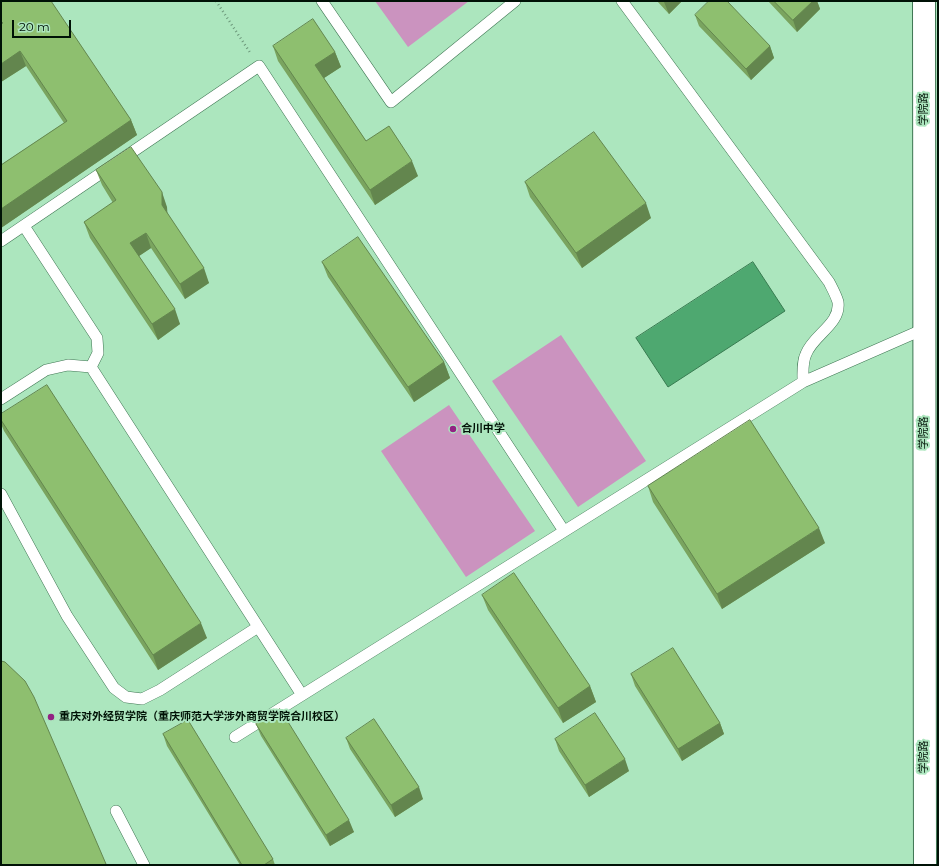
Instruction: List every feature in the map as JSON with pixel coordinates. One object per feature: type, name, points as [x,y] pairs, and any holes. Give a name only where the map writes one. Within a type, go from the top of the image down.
[{"type":"street","name":"学院路","points":[[924,1],[925,865]]},
{"type":"lane","points":[[322,1],[391,102],[515,1]]},
{"type":"lane","points":[[622,1],[829,282],[838,302],[836,315],[831,323],[814,340],[806,353],[803,364],[803,382]]},
{"type":"lane","points":[[1,241],[259,66],[564,531]]},
{"type":"lane","points":[[24,226],[97,338],[98,353],[91,367]]},
{"type":"lane","points":[[235,737],[803,382],[924,329]]},
{"type":"lane","points":[[1,399],[46,370],[68,365],[91,367]]},
{"type":"lane","points":[[91,367],[302,695]]},
{"type":"lane","points":[[1,494],[67,616],[114,688],[126,697],[142,699],[160,690],[258,627]]},
{"type":"lane","points":[[116,811],[144,865]]},
{"type":"path","points":[[216,1],[259,66]]},
{"type":"shaded area","points":[[375,1],[469,1],[408,47]]},
{"type":"shaded area","points":[[753,262],[785,311],[668,387],[636,338]]},
{"type":"shaded area","points":[[561,335],[646,461],[578,507],[492,381]]},
{"type":"shaded area","points":[[449,405],[535,531],[466,577],[381,451]]},
{"type":"building","points":[[1,1],[51,1],[131,120],[1,209],[1,165],[67,121],[20,51],[1,64],[1,24],[3,23],[1,21]]},
{"type":"building","points":[[709,1],[727,1],[770,46],[746,69],[695,15]]},
{"type":"building","points":[[774,1],[813,1],[793,20]]},
{"type":"building","points":[[313,19],[335,52],[315,65],[366,141],[389,126],[412,161],[370,190],[273,46]]},
{"type":"building","points":[[594,132],[646,203],[576,253],[525,182]]},
{"type":"building","points":[[131,147],[162,192],[162,205],[204,268],[180,284],[146,233],[130,243],[175,309],[152,324],[84,222],[116,200],[96,170]]},
{"type":"building","points":[[358,237],[444,362],[408,387],[322,262]]},
{"type":"building","points":[[47,385],[201,623],[153,655],[1,420],[1,414]]},
{"type":"building","points":[[750,420],[819,528],[717,594],[648,486]]},
{"type":"building","points":[[514,573],[590,686],[558,708],[482,595]]},
{"type":"building","points":[[673,648],[720,723],[678,749],[631,674]]},
{"type":"building","points":[[1,661],[5,662],[25,681],[34,697],[106,864],[1,865]]},
{"type":"building","points":[[280,709],[349,820],[326,835],[256,724]]},
{"type":"building","points":[[595,713],[625,759],[585,785],[555,739]]},
{"type":"building","points":[[374,719],[419,787],[391,805],[346,738]]},
{"type":"building","points":[[188,720],[273,859],[264,865],[242,865],[163,734]]},
{"type":"place","name":"合川中学","points":[[453,429]]},
{"type":"place","name":"重庆对外经贸学院（重庆师范大学涉外商贸学院合川校区）","points":[[51,717]]}]
